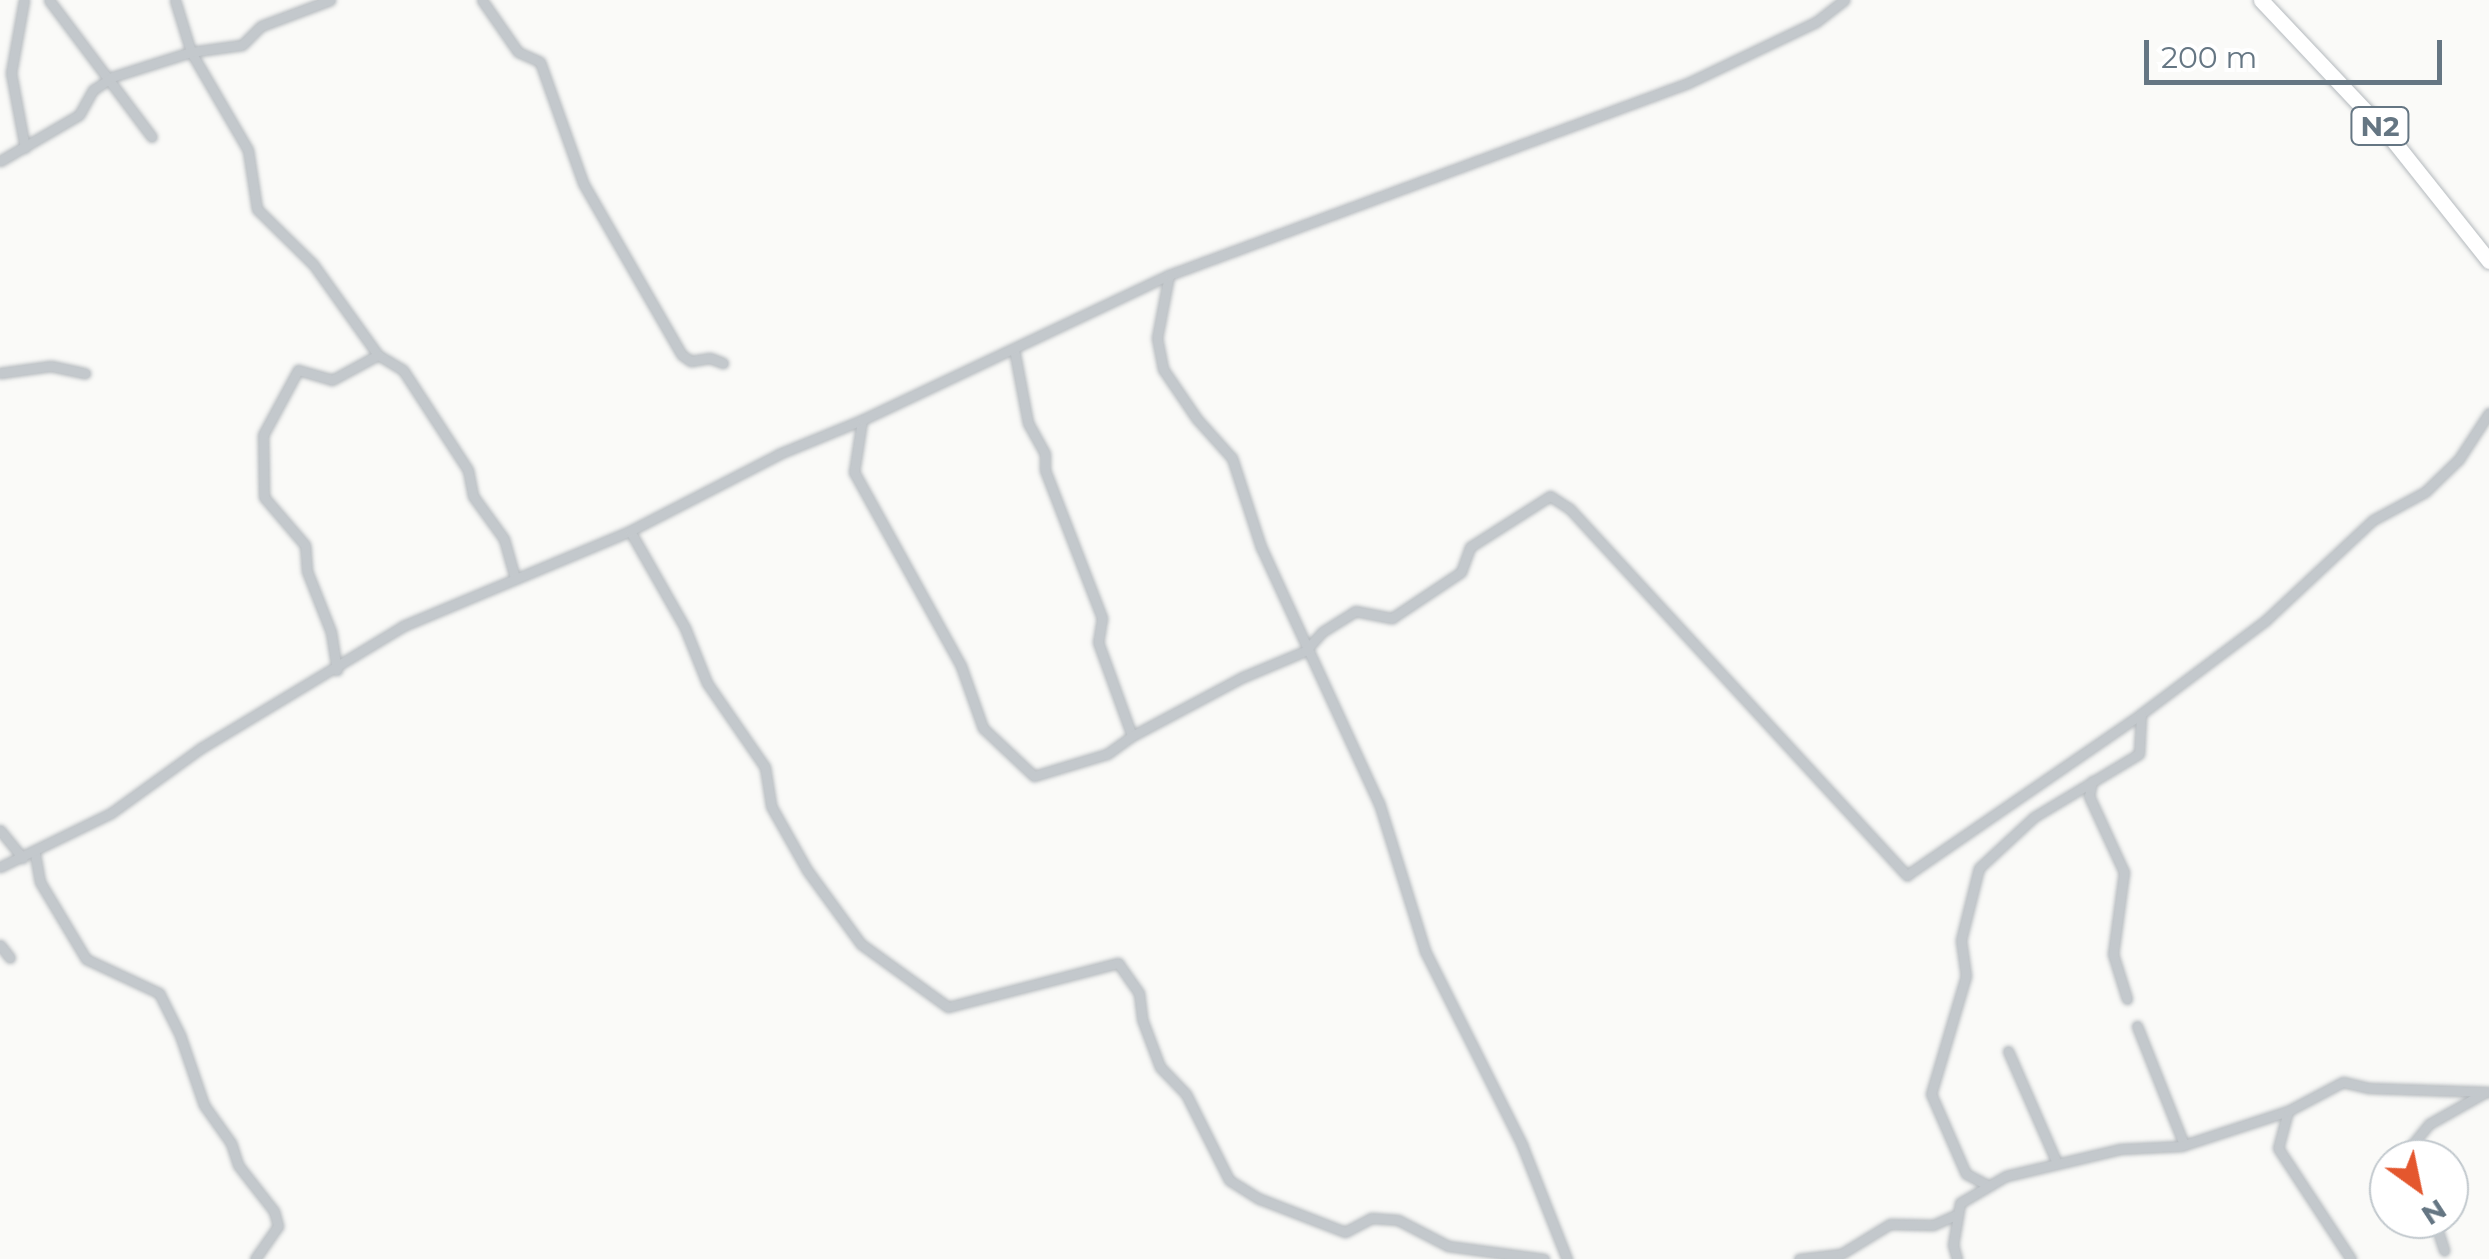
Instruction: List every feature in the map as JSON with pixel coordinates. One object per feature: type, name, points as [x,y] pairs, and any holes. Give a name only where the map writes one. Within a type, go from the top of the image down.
[{"type":"highway","name":"N2","points":[[2262,0],[2392,139],[2489,261]]},
{"type":"street","points":[[24,0],[12,73],[24,148]]},
{"type":"street","points":[[50,0],[99,69],[112,77],[152,137]]},
{"type":"street","points":[[174,0],[190,52],[248,150],[257,209],[314,264],[378,355],[403,370],[468,470],[473,496],[504,539],[515,578]]},
{"type":"street","points":[[0,161],[78,115],[93,90],[112,77],[190,52],[242,45],[262,26],[330,0]]},
{"type":"street","points":[[482,0],[518,52],[540,62],[584,183],[682,356],[692,361],[710,358],[723,363]]},
{"type":"street","points":[[0,867],[34,854],[111,813],[201,748],[337,670],[403,626],[630,531],[779,454],[862,420],[1169,275],[1688,83],[1816,22],[1844,0]]},
{"type":"street","points":[[1169,275],[1157,338],[1162,369],[1197,420],[1232,458],[1261,547],[1305,651],[1379,804],[1425,950],[1522,1145],[1567,1259]]},
{"type":"street","points":[[1014,349],[1028,423],[1045,454],[1045,470],[1102,618],[1098,642],[1132,736]]},
{"type":"street","points":[[337,670],[331,632],[308,571],[306,545],[264,496],[263,435],[298,370],[332,380],[378,355]]},
{"type":"street","points":[[0,373],[51,366],[85,372]]},
{"type":"street","points":[[862,420],[854,472],[960,666],[983,728],[1034,776],[1107,754],[1132,736],[1244,677],[1305,651],[1322,632],[1355,611],[1392,618],[1462,572],[1470,547],[1550,496],[1570,509],[1906,875],[2141,714],[2266,620],[2373,520],[2426,492],[2459,459],[2489,414]]},
{"type":"street","points":[[630,531],[685,628],[708,684],[766,767],[772,806],[807,870],[860,944],[948,1007],[1118,964],[1139,993],[1142,1019],[1160,1068],[1186,1094],[1229,1180],[1260,1199],[1345,1232],[1371,1218],[1398,1220],[1448,1246],[1544,1259]]},
{"type":"street","points":[[1989,1186],[1966,1174],[1931,1094],[1966,976],[1961,940],[1978,868],[2034,817],[2139,754],[2141,714]]},
{"type":"street","points":[[2092,782],[2089,796],[2124,872],[2114,954],[2127,999]]},
{"type":"street","points":[[0,830],[24,858]]},
{"type":"street","points":[[34,854],[40,882],[86,959],[159,993],[180,1034],[204,1105],[231,1142],[238,1165],[274,1211],[278,1226],[255,1259]]},
{"type":"street","points":[[0,945],[10,958]]},
{"type":"street","points":[[2137,1026],[2184,1144]]},
{"type":"street","points":[[2008,1051],[2056,1161]]},
{"type":"street","points":[[1957,1259],[1953,1245],[1960,1202],[1989,1186],[2056,1161],[2120,1149],[2184,1144],[2288,1111],[2343,1082],[2369,1088],[2488,1092]]},
{"type":"street","points":[[2417,1139],[2428,1124],[2488,1092]]},
{"type":"street","points":[[2288,1111],[2278,1148],[2352,1259]]},
{"type":"street","points":[[1799,1259],[1842,1254],[1890,1224],[1934,1225],[1958,1214]]},
{"type":"street","points":[[2440,1239],[2444,1250]]}]
